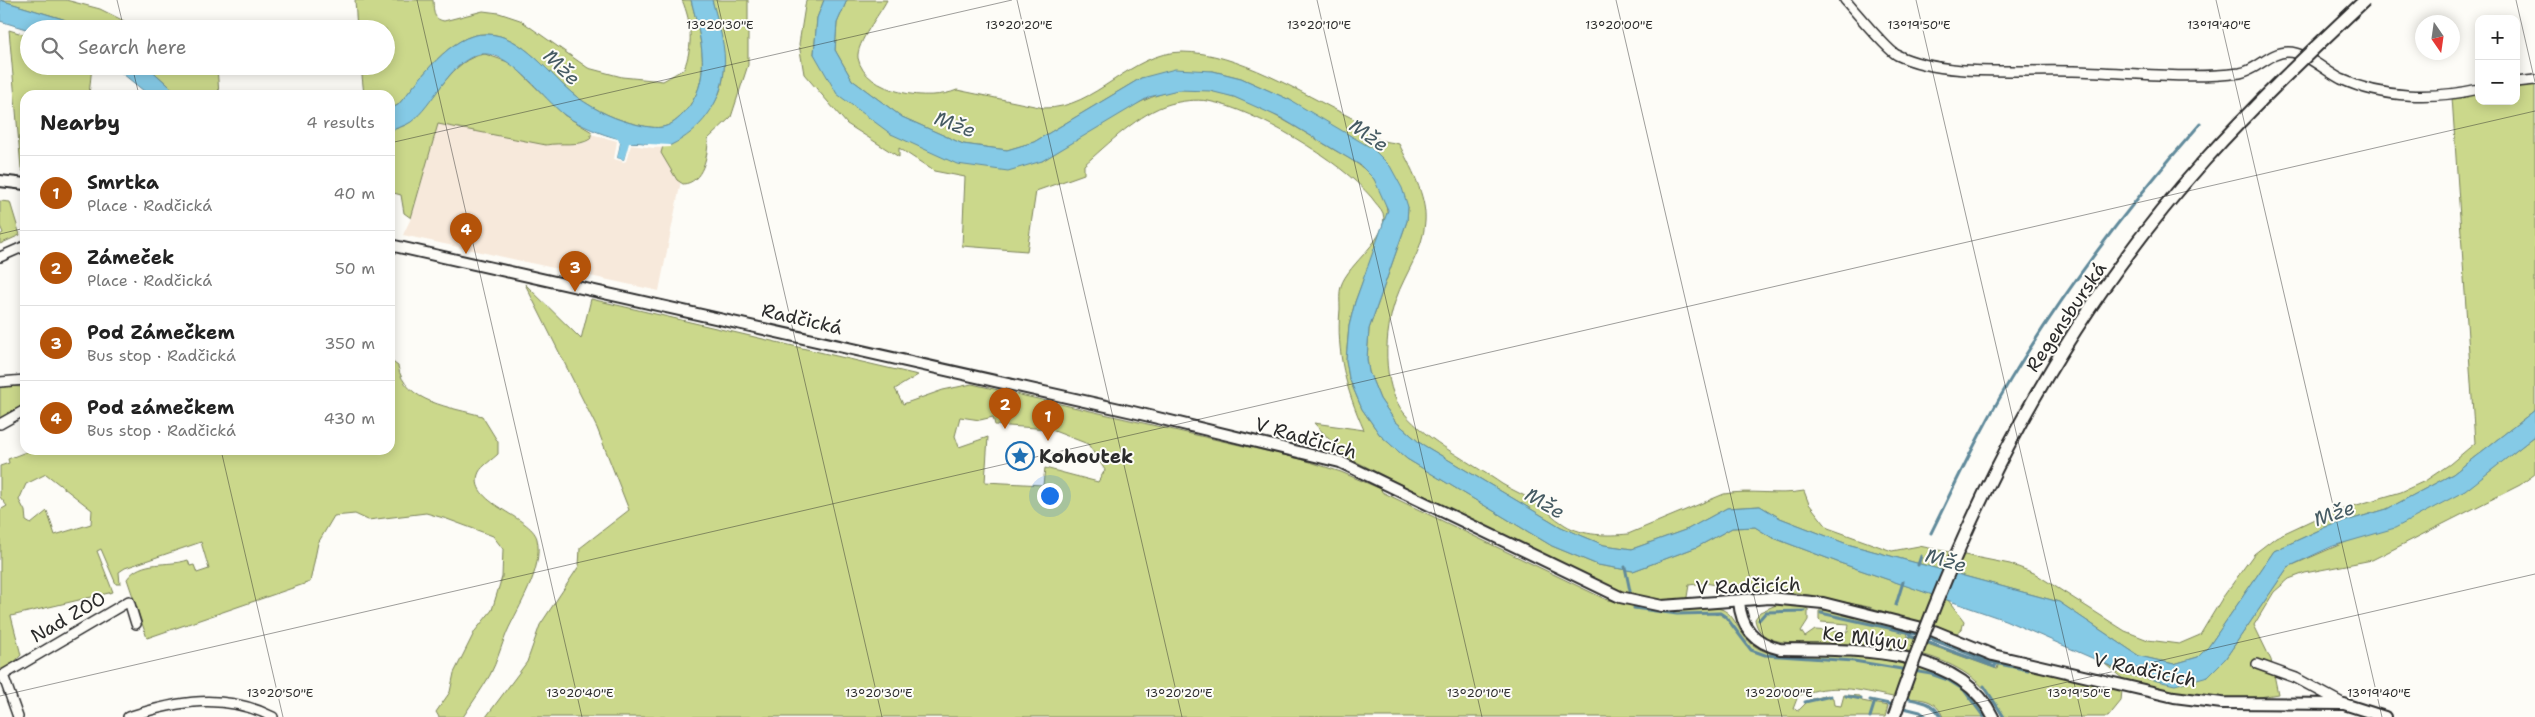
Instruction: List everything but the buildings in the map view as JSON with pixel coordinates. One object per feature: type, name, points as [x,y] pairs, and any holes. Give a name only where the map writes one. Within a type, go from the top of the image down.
[{"type":"main road","name":"Regensburská","points":[[1894,717],[1915,653],[1946,573],[1993,471],[2041,385],[2082,321],[2141,239],[2204,161],[2365,0]]},
{"type":"street","points":[[1845,0],[1895,55],[1941,67],[1975,71],[2032,69],[2204,75],[2241,73],[2255,68],[2276,54],[2290,52],[2301,55],[2323,69],[2356,84],[2407,96],[2430,96],[2475,90]]},
{"type":"street","points":[[2520,82],[2535,80]]},
{"type":"street","points":[[0,181],[20,183]]},
{"type":"street","name":"Radčická","points":[[395,245],[1206,429]]},
{"type":"street","points":[[0,257],[20,248]]},
{"type":"street","points":[[0,382],[20,380]]},
{"type":"street","points":[[0,424],[20,413]]},
{"type":"street","name":"V Radčicích","points":[[1206,429],[1340,462],[1620,597],[1662,606],[1770,598],[1804,600],[1846,607],[1934,631],[1993,655],[2174,697],[2222,703],[2344,704]]},
{"type":"street","name":"Nad ZOO","points":[[18,717],[2,675],[129,601],[136,624]]},
{"type":"street","name":"Ke Mlýnu","points":[[1739,601],[1744,626],[1755,639],[1768,647],[1780,650],[1861,652],[1935,666],[1960,678],[1971,686],[1982,698],[1993,717]]},
{"type":"street","name":"V Radčicích","points":[[2257,664],[2296,678],[2344,704],[2384,717]]},
{"type":"street","points":[[128,717],[167,706],[203,700],[241,704],[273,717]]},
{"type":"shaded area","points":[[437,123],[546,145],[560,142],[584,143],[590,139],[592,132],[629,143],[663,146],[682,176],[659,291],[403,235],[411,218]]},
{"type":"green space","points":[[0,0],[66,0],[100,9],[122,20],[63,19]]},
{"type":"green space","points":[[355,0],[433,0],[437,18],[444,21],[483,11],[499,13],[520,20],[588,68],[622,77],[663,81],[684,69],[689,52],[690,34],[688,17],[682,0],[691,0],[701,45],[702,74],[699,88],[693,101],[678,119],[667,126],[646,126],[622,120],[592,107],[567,89],[536,58],[524,49],[500,36],[486,34],[460,41],[448,49],[395,106],[395,90],[363,90],[362,75],[395,75],[395,20],[356,20]]},
{"type":"green space","points":[[712,0],[748,0],[748,65],[731,117],[708,139],[707,153],[700,174],[690,182],[683,184],[677,180],[661,153],[663,146],[680,138],[708,111],[715,102],[720,90],[724,64],[723,51]]},
{"type":"green space","points":[[806,0],[824,0],[817,18],[814,54],[891,134],[1042,161],[1125,110],[1160,94],[1176,90],[1215,91],[1235,97],[1292,125],[1363,168],[1376,182],[1383,196],[1387,216],[1355,302],[1349,326],[1346,360],[1349,378],[1362,409],[1380,435],[1407,459],[1552,546],[1598,565],[1633,571],[1697,547],[1732,528],[1755,527],[1771,537],[1948,600],[1964,621],[1962,629],[1957,633],[1941,630],[1869,607],[1798,593],[1756,592],[1705,583],[1689,585],[1685,609],[1713,607],[1721,609],[1732,618],[1752,645],[1774,654],[1861,657],[1923,668],[1950,679],[1972,695],[1987,717],[1943,717],[1939,709],[1928,701],[1834,688],[1798,696],[1793,709],[1799,710],[1809,700],[1828,695],[1833,698],[1834,705],[1841,706],[1844,695],[1860,696],[1862,701],[1888,706],[1885,717],[486,717],[527,662],[540,625],[579,566],[580,548],[629,510],[597,428],[525,284],[581,339],[591,299],[918,375],[895,389],[903,404],[943,390],[972,384],[1301,459],[1341,472],[1381,489],[1382,492],[1605,599],[1663,611],[1467,518],[1345,456],[1314,423],[1364,430],[1347,385],[1341,356],[1339,325],[1340,292],[1345,277],[1375,241],[1383,222],[1383,213],[1372,198],[1358,183],[1319,153],[1273,126],[1228,106],[1199,100],[1170,104],[1147,114],[1124,130],[1084,165],[1084,174],[1036,191],[1027,251],[962,246],[965,177],[934,171],[899,148],[899,157],[847,124],[804,74],[799,44]],"holes":[[[960,417],[980,420],[993,417],[995,425],[1049,429],[1088,444],[1105,470],[1098,482],[1045,468],[1043,485],[985,482],[988,437],[959,447],[955,436]]]},
{"type":"green space","points":[[847,0],[887,0],[864,37],[858,52],[858,58],[863,70],[873,80],[885,87],[900,92],[931,95],[945,94],[957,90],[1044,108],[1063,106],[1080,100],[1129,70],[1163,54],[1182,52],[1203,54],[1246,66],[1290,86],[1354,119],[1376,138],[1399,144],[1421,192],[1425,222],[1421,243],[1396,299],[1389,327],[1387,342],[1388,373],[1391,388],[1397,401],[1404,413],[1437,442],[1502,484],[1536,503],[1565,525],[1588,533],[1604,535],[1628,534],[1724,494],[1804,491],[1809,504],[1828,528],[1892,551],[1919,546],[2010,564],[2034,573],[2125,631],[2148,640],[2179,644],[2200,635],[2223,597],[2254,554],[2276,537],[2323,515],[2401,492],[2425,481],[2450,464],[2475,443],[2452,97],[2475,94],[2475,105],[2520,105],[2520,85],[2535,83],[2535,410],[2453,474],[2387,509],[2326,527],[2274,551],[2209,646],[2198,657],[2174,664],[2139,656],[2059,602],[1847,544],[1780,518],[1760,506],[1727,508],[1688,529],[1632,549],[1604,545],[1561,527],[1420,443],[1395,421],[1380,399],[1369,372],[1367,359],[1369,329],[1407,221],[1408,207],[1290,100],[1241,78],[1213,71],[1141,78],[1034,142],[1007,150],[963,144],[902,117],[852,80],[835,50],[837,23]]},
{"type":"green space","points":[[9,30],[20,33],[20,75],[91,75],[90,90],[20,90],[20,156]]},
{"type":"green space","points":[[485,54],[511,63],[564,115],[592,132],[590,139],[575,144],[546,145],[438,124],[411,218],[404,213],[401,195],[395,193],[395,129],[404,126],[420,113],[453,72],[473,57]]},
{"type":"green space","points":[[157,75],[218,75],[219,90],[173,90]]},
{"type":"green space","points":[[0,201],[10,202],[20,235],[0,244],[0,235],[3,233],[0,226]]},
{"type":"green space","points":[[395,364],[409,388],[419,396],[431,402],[482,416],[498,442],[498,454],[479,472],[477,483],[481,492],[490,501],[524,523],[532,531],[537,539],[537,563],[529,587],[507,632],[495,665],[463,717],[439,717],[436,712],[450,692],[454,673],[475,631],[492,610],[502,577],[503,549],[493,536],[426,513],[368,520],[355,514],[334,516],[318,543],[310,582],[147,638],[127,579],[133,573],[147,566],[188,560],[190,566],[194,565],[197,573],[209,569],[201,542],[125,568],[119,572],[120,584],[116,584],[101,549],[97,551],[113,592],[11,616],[21,655],[11,666],[0,671],[0,510],[7,506],[0,497],[0,466],[9,463],[8,459],[20,454],[395,455]],"holes":[[[46,474],[92,510],[91,524],[55,535],[47,511],[31,524],[26,521],[25,511],[19,500],[26,484]]]},
{"type":"green space","points":[[0,387],[20,387],[20,407],[0,419]]},
{"type":"green space","points":[[2535,436],[2535,474],[2520,485],[2372,560],[2305,573],[2289,579],[2274,592],[2254,625],[2271,660],[2278,694],[2223,703],[2123,679],[2105,664],[2131,675],[2208,676],[2225,659],[2288,567],[2464,491]]},
{"type":"green space","points":[[1776,605],[1797,605],[1808,609],[1808,620],[1801,631],[1805,637],[1815,630],[1848,632],[1849,624],[1821,622],[1819,620],[1819,611],[1833,610],[1907,629],[1908,637],[1997,669],[1999,662],[2122,690],[2121,701],[2108,717],[2002,717],[1990,695],[1973,678],[1929,656],[1879,646],[1781,642],[1770,639],[1761,632],[1755,619],[1760,612]]},
{"type":"water","points":[[0,0],[65,20],[20,20],[20,27],[0,21]]},
{"type":"water","points":[[691,0],[712,0],[723,44],[725,62],[722,83],[714,105],[700,124],[671,145],[630,143],[624,160],[617,158],[620,143],[618,139],[591,129],[566,116],[524,75],[499,57],[486,54],[474,56],[464,62],[448,77],[427,106],[411,122],[395,129],[395,106],[426,71],[448,49],[460,41],[486,34],[500,36],[524,49],[536,58],[567,89],[599,111],[639,125],[652,127],[667,126],[683,114],[693,101],[699,88],[702,74],[702,59]]},
{"type":"water","points":[[824,0],[847,0],[837,23],[835,50],[852,80],[902,117],[963,144],[1007,150],[1034,142],[1141,78],[1175,69],[1213,71],[1241,78],[1290,100],[1373,149],[1390,166],[1402,188],[1408,207],[1407,221],[1369,329],[1367,359],[1369,372],[1380,399],[1395,421],[1420,443],[1561,527],[1604,545],[1632,549],[1688,529],[1727,508],[1760,506],[1780,518],[1847,544],[2059,602],[2139,656],[2174,664],[2198,657],[2209,646],[2274,551],[2326,527],[2387,509],[2453,474],[2535,410],[2535,436],[2465,491],[2395,528],[2333,546],[2288,567],[2225,659],[2208,676],[2175,685],[2131,675],[2005,620],[1840,563],[1771,537],[1755,527],[1732,528],[1697,547],[1633,571],[1598,565],[1552,546],[1407,459],[1380,435],[1362,409],[1349,378],[1346,360],[1349,326],[1355,302],[1388,210],[1374,179],[1360,165],[1281,118],[1234,97],[1210,91],[1178,90],[1149,97],[1042,161],[1008,171],[957,164],[891,134],[837,94],[814,54],[817,18]]},
{"type":"water","points":[[124,75],[157,75],[173,90],[143,90]]},
{"type":"pier","points":[[592,132],[618,139],[620,143],[617,158],[624,160],[629,143],[670,145],[670,147],[654,148],[631,145],[624,162],[614,159],[617,141],[591,134]]},
{"type":"waterway","points":[[1931,533],[1973,447],[2040,332],[2128,211],[2200,124]]},
{"type":"waterway","name":"Mže","points":[[1918,565],[1921,556]]},
{"type":"waterway","points":[[1625,567],[1630,591]]},
{"type":"waterway","points":[[1896,605],[1903,582]]},
{"type":"waterway","points":[[1634,608],[1677,614],[1720,613],[1726,617],[1751,650],[1765,655],[1854,661],[1931,674],[1948,680],[1964,690],[1984,717]]},
{"type":"waterway","points":[[1759,620],[1766,612],[1805,611]]},
{"type":"waterway","points":[[1821,613],[1920,635]]},
{"type":"waterway","points":[[1910,633],[1910,636],[1918,639]]},
{"type":"waterway","points":[[1926,637],[1990,662],[2028,670]]},
{"type":"waterway","points":[[1924,641],[1995,667],[1996,663]]},
{"type":"waterway","points":[[1984,686],[2004,717]]},
{"type":"waterway","points":[[1805,702],[1831,696]]},
{"type":"waterway","points":[[1846,696],[1861,699]]},
{"type":"waterway","points":[[1905,698],[1930,705],[1941,717]]},
{"type":"waterway","points":[[1870,700],[1894,705]]},
{"type":"waterway","points":[[1870,717],[1875,701]]},
{"type":"waterway","points":[[1900,707],[1920,712],[1927,717]]},
{"type":"place","name":"Pod zámečkem","points":[[466,254]]},
{"type":"place","name":"Pod Zámečkem","points":[[575,292]]},
{"type":"place","name":"Zámeček","points":[[1005,429]]},
{"type":"place","name":"Smrtka","points":[[1048,441]]},
{"type":"place","name":"Kohoutek","points":[[1020,456]]}]
